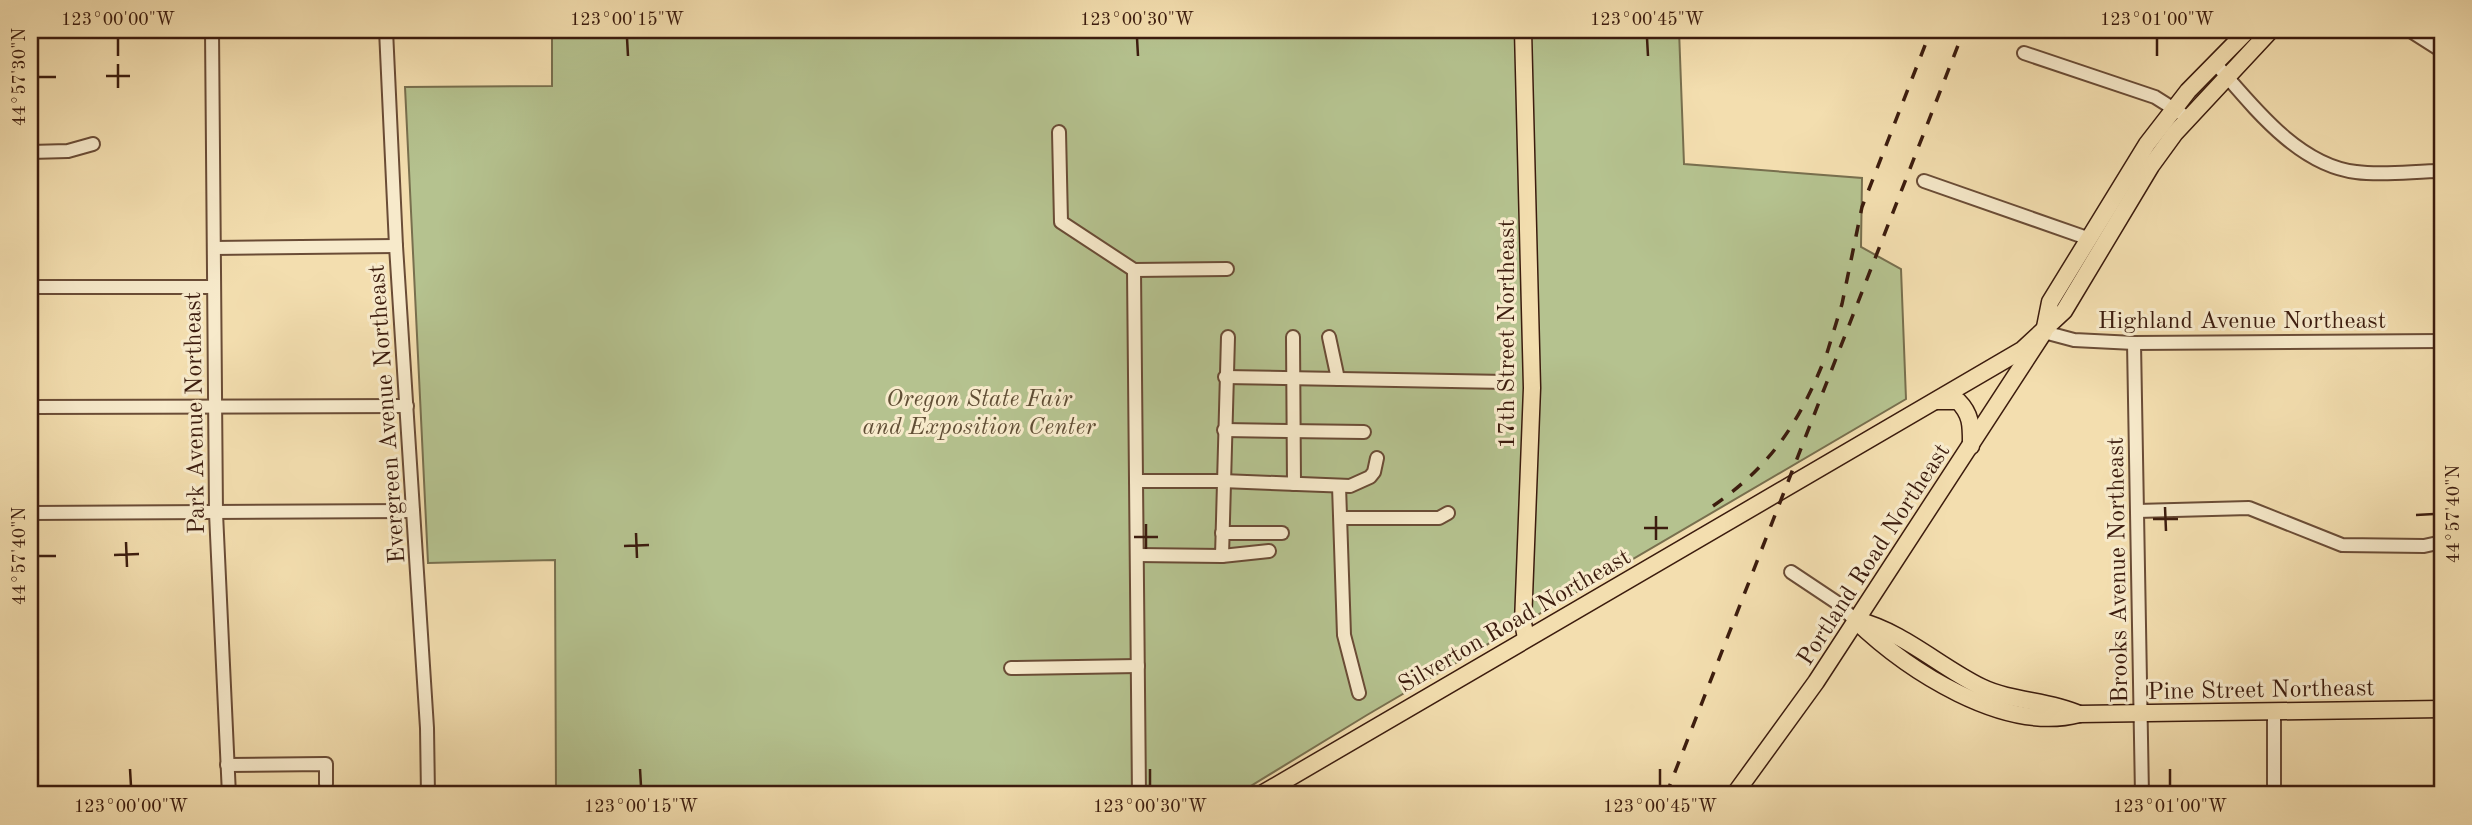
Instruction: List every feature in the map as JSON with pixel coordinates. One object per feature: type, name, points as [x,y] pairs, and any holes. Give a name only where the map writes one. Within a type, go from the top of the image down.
[{"type":"main road","name":"17th Street Northeast","points":[[1523,30],[1532,388],[1523,622],[1526,638]]},
{"type":"main road","points":[[2044,332],[2064,311],[2151,166],[2188,118],[2248,30]]},
{"type":"main road","points":[[2044,332],[2050,302],[2129,169],[2174,107],[2271,30]]},
{"type":"main road","name":"Silverton Road Northeast","points":[[1260,795],[2012,356],[2044,332]]},
{"type":"main road","name":"Portland Road Northeast","points":[[1734,795],[1816,682],[2044,332]]},
{"type":"main road","points":[[1934,401],[1949,400],[1964,407],[1970,422],[1971,446]]},
{"type":"main road","name":"Pine Street Northeast","points":[[1855,620],[1887,648],[1979,702],[2036,718],[2064,718],[2079,714],[2442,709]]},
{"type":"street","name":"Park Avenue Northeast","points":[[212,30],[212,286],[216,513],[229,795]]},
{"type":"street","name":"Evergreen Avenue Northeast","points":[[386,30],[396,246],[427,728],[428,795]]},
{"type":"street","points":[[2409,30],[2442,51]]},
{"type":"street","points":[[2024,53],[2155,97],[2188,118]]},
{"type":"street","points":[[2220,69],[2289,140],[2337,168],[2358,173],[2442,171]]},
{"type":"street","points":[[1059,132],[1062,222],[1134,270],[1227,269]]},
{"type":"street","points":[[30,152],[68,151],[93,144]]},
{"type":"street","points":[[1924,181],[2087,238]]},
{"type":"street","points":[[214,248],[396,246]]},
{"type":"street","points":[[1134,270],[1139,795]]},
{"type":"street","points":[[30,287],[212,286]]},
{"type":"street","name":"Highland Avenue Northeast","points":[[2044,332],[2074,340],[2134,344],[2442,341]]},
{"type":"street","points":[[1222,556],[1228,337]]},
{"type":"street","points":[[1293,337],[1294,484]]},
{"type":"street","points":[[1329,337],[1338,379]]},
{"type":"street","name":"Brooks Avenue Northeast","points":[[2134,344],[2142,795]]},
{"type":"street","points":[[1225,377],[1507,382]]},
{"type":"street","points":[[30,407],[407,406]]},
{"type":"street","points":[[1224,430],[1364,432]]},
{"type":"street","points":[[1136,481],[1222,481],[1339,486],[1359,484],[1370,477],[1377,458]]},
{"type":"street","points":[[1339,486],[1344,635],[1359,693]]},
{"type":"street","points":[[2137,511],[2249,508],[2342,545],[2424,547],[2442,542]]},
{"type":"street","points":[[30,513],[413,511]]},
{"type":"street","points":[[1341,518],[1439,518],[1448,513]]},
{"type":"street","points":[[1222,533],[1282,533]]},
{"type":"street","points":[[1137,555],[1222,556],[1269,551]]},
{"type":"street","name":"Pine Street Northeast","points":[[1791,572],[1836,602],[1855,620]]},
{"type":"street","points":[[1011,668],[1138,666]]},
{"type":"street","points":[[2274,712],[2274,795]]},
{"type":"street","points":[[227,765],[326,764],[326,784]]},
{"type":"green space","name":"Oregon State Fair and Exposition Center","points":[[552,30],[1679,30],[1684,164],[1862,178],[1861,247],[1901,269],[1906,399],[1367,715],[1236,795],[556,795],[555,560],[428,563],[405,87],[552,86]]},
{"type":"railway","points":[[1827,353],[1842,304],[1862,207],[1931,30]]},
{"type":"railway","points":[[1666,795],[1964,30]]},
{"type":"railway","points":[[1713,506],[1751,475],[1781,441],[1805,403],[1825,358]]}]
